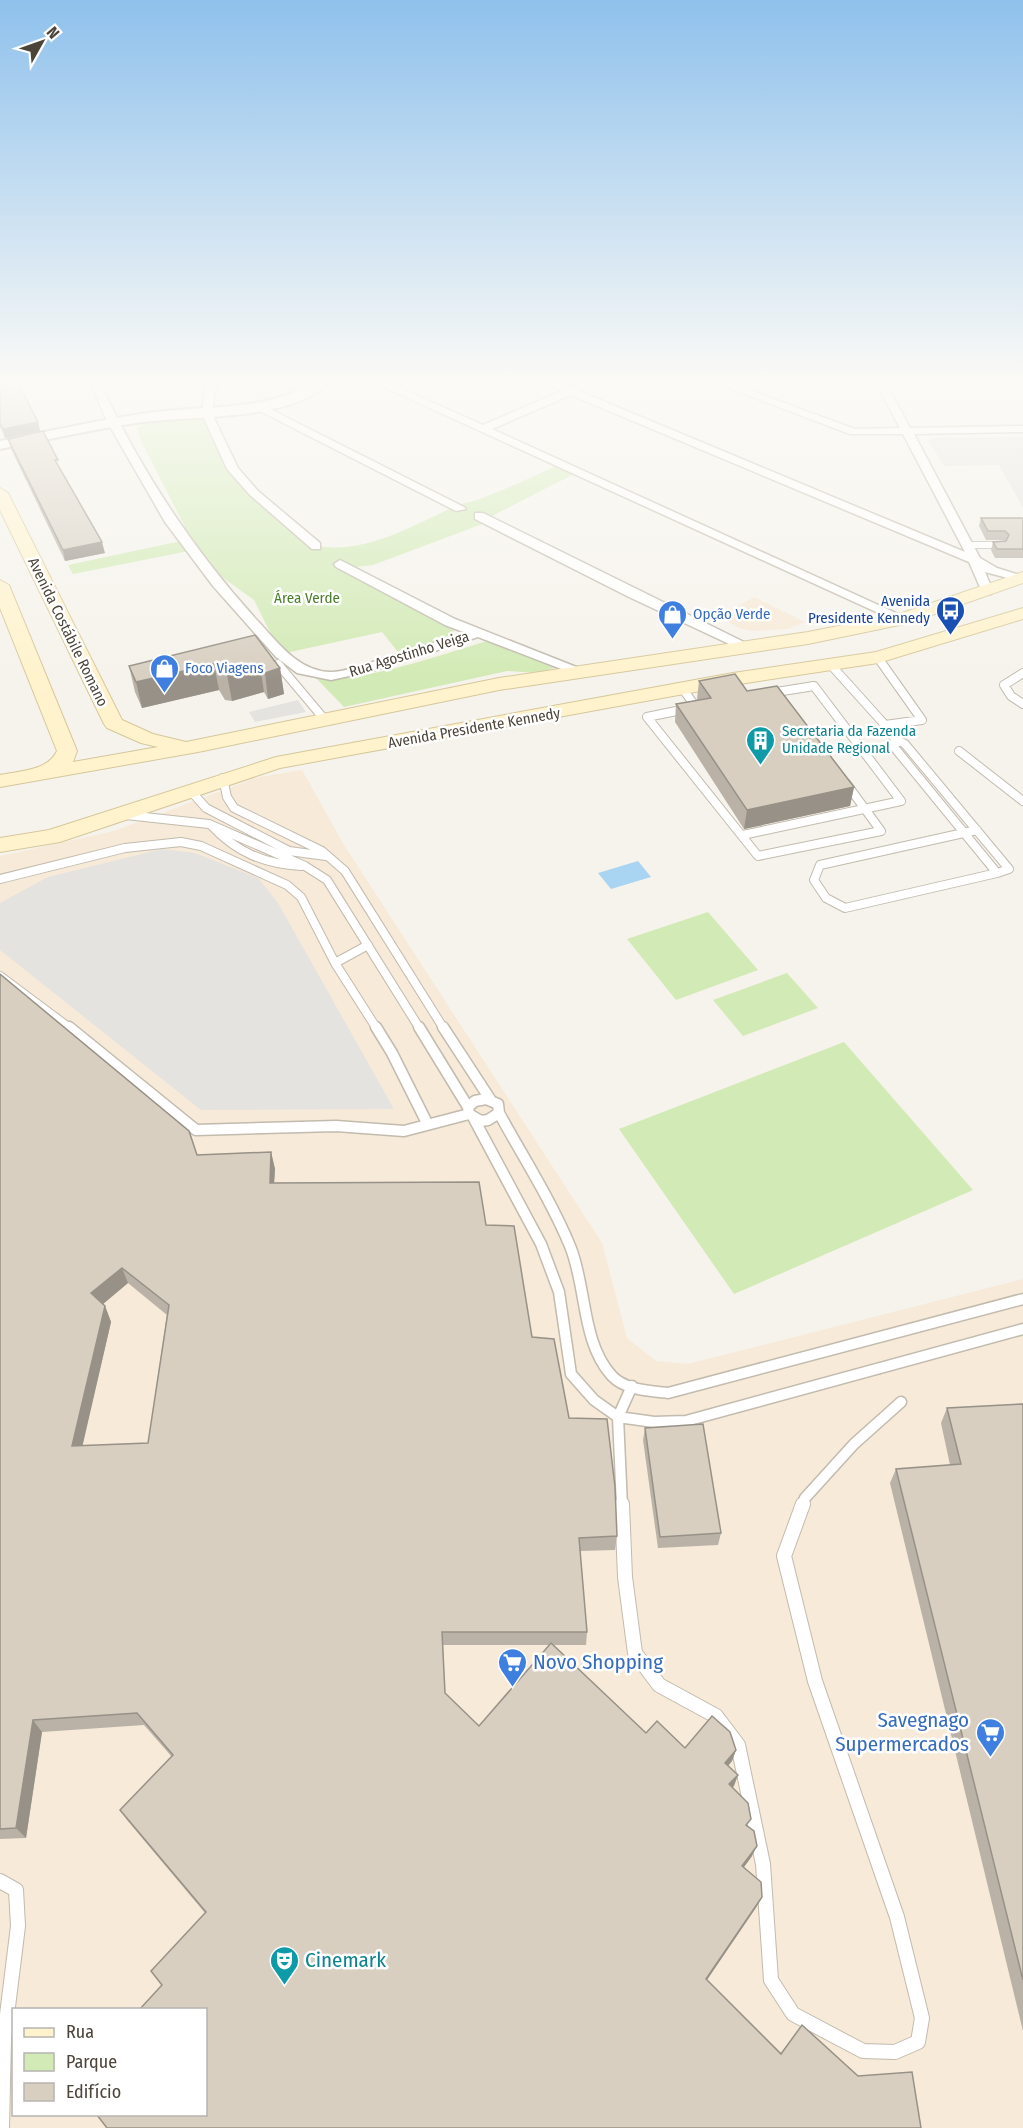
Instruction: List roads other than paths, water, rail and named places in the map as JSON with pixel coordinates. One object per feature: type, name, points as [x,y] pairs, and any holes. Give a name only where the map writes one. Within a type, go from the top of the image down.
[{"type":"main road","name":"Avenida Costábile Romano","points":[[0,493],[114,724],[161,743],[198,746]]},
{"type":"main road","name":"Avenida Presidente Kennedy","points":[[0,781],[198,746],[444,696],[582,672],[808,638],[903,619],[1022,579]]},
{"type":"main road","points":[[43,582],[1,587],[67,751],[62,763],[44,773]]},
{"type":"main road","name":"Avenida Presidente Kennedy","points":[[0,845],[52,837],[223,778],[276,763],[438,735],[682,688],[736,684],[878,657],[1023,613]]},
{"type":"main road","points":[[858,628],[849,637],[851,642],[863,652],[878,657]]},
{"type":"main road","points":[[808,638],[831,665]]},
{"type":"main road","points":[[438,735],[464,721],[472,711],[471,707],[457,698],[444,696]]},
{"type":"street","name":"Rua Agostinho Veiga","points":[[148,482],[169,519],[217,583],[281,654],[302,670],[331,676],[367,668],[478,633]]},
{"type":"street","points":[[245,482],[316,546]]},
{"type":"street","points":[[409,482],[460,508]]},
{"type":"street","points":[[602,482],[903,619]]},
{"type":"street","points":[[789,482],[974,560],[993,571],[1022,579]]},
{"type":"street","points":[[934,482],[968,545],[987,591]]},
{"type":"street","points":[[479,516],[633,594],[749,648]]},
{"type":"street","points":[[340,564],[450,622],[582,672]]},
{"type":"lane","points":[[968,545],[1002,544]]},
{"type":"lane","points":[[878,657],[922,720],[885,725]]},
{"type":"lane","points":[[278,664],[325,720]]},
{"type":"lane","points":[[831,665],[895,739],[905,744],[1010,869],[845,908],[832,904],[819,891],[814,880],[820,865],[977,830]]},
{"type":"lane","points":[[1023,673],[1004,685],[1011,696],[1023,704]]},
{"type":"lane","points":[[743,836],[901,801],[814,686],[761,695]]},
{"type":"lane","points":[[682,688],[696,707],[647,717],[758,856],[881,831],[838,773]]},
{"type":"lane","points":[[778,692],[785,701]]},
{"type":"lane","points":[[895,739],[894,747],[997,873]]},
{"type":"lane","points":[[959,751],[1023,801]]},
{"type":"lane","points":[[223,778],[227,797],[234,808],[294,836],[328,856],[345,871],[406,971],[490,1099],[498,1104],[499,1113],[570,1247],[583,1287],[597,1356],[614,1378],[632,1386],[668,1393],[1023,1299]]},
{"type":"lane","points":[[190,790],[206,808],[289,851],[328,856]]},
{"type":"lane","points":[[121,814],[209,824],[306,866],[327,880],[470,1113],[541,1244],[559,1292],[571,1374],[594,1400],[618,1417],[654,1422],[686,1420],[1023,1329]]},
{"type":"lane","points":[[209,824],[225,842],[269,863],[277,866],[306,866]]},
{"type":"lane","points":[[0,879],[125,848],[159,843],[192,843],[260,871],[287,885],[301,897],[310,910],[335,963],[392,1053],[427,1123]]},
{"type":"lane","points":[[335,963],[368,945]]},
{"type":"lane","points":[[0,976],[50,1015],[77,1032],[196,1130],[336,1126],[404,1131],[470,1113],[484,1122],[493,1119],[499,1113]]},
{"type":"lane","points":[[470,1113],[473,1101],[481,1098],[490,1099]]},
{"type":"lane","points":[[632,1386],[618,1417],[626,1578],[635,1653],[659,1685],[716,1716],[738,1745],[763,1864],[771,1980],[794,2014],[863,2051],[895,2052],[918,2042],[922,2018],[897,1917],[815,1681],[784,1557],[806,1498],[854,1444],[901,1402]]},
{"type":"lane","points":[[0,1881],[16,1890],[20,1913],[0,2095],[2,2128]]},
{"type":"water","points":[[638,861],[651,877],[611,889],[598,873]]},
{"type":"place","name":"Avenida Presidente Kennedy","points":[[951,636]]},
{"type":"place","name":"Opção Verde","points":[[672,640]]},
{"type":"place","name":"Foco Viagens","points":[[164,694]]},
{"type":"place","name":"Secretaria da Fazenda Unidade Regional","points":[[761,766]]},
{"type":"place","name":"Novo Shopping","points":[[512,1688]]},
{"type":"place","name":"Savegnago Supermercados","points":[[990,1758]]},
{"type":"place","name":"Cinemark","points":[[284,1986]]},
{"type":"park label","name":"Área Verde","points":[[307,598]]}]
